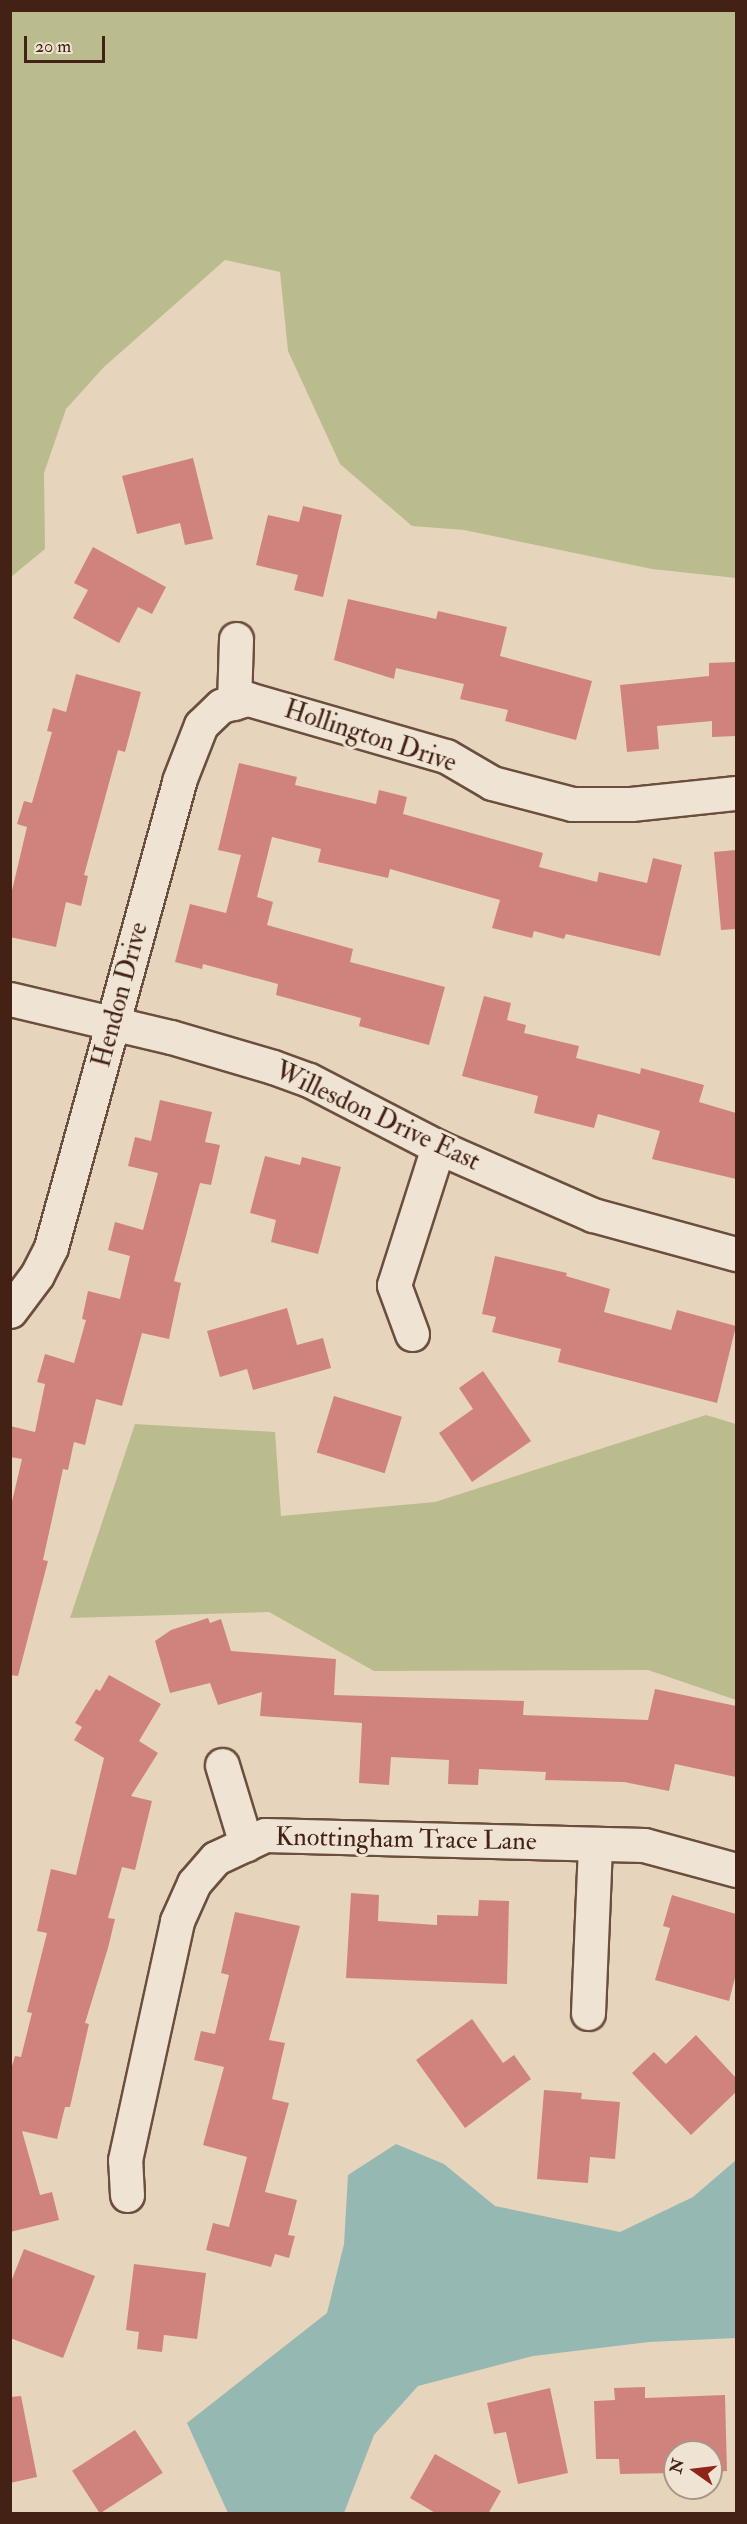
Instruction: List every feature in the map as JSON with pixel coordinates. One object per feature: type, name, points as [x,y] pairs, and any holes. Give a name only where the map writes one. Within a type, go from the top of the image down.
[{"type":"street","points":[[236,639],[241,701]]},
{"type":"street","name":"Hollington Drive","points":[[241,701],[446,756],[492,783],[533,796],[572,804],[631,804],[736,793]]},
{"type":"street","name":"Hendon Drive","points":[[10,1311],[37,1275],[51,1247],[115,1023],[179,781],[201,725],[221,706],[241,701]]},
{"type":"street","name":"Willesdon Drive East","points":[[10,999],[115,1023],[300,1077],[438,1147],[593,1215],[736,1254]]},
{"type":"street","points":[[412,1334],[394,1285],[438,1147]]},
{"type":"street","points":[[222,1765],[246,1844]]},
{"type":"street","name":"Knottingham Trace Lane","points":[[127,2195],[125,2160],[177,1921],[194,1883],[216,1858],[265,1835],[664,1848],[736,1870]]},
{"type":"street","points":[[588,2013],[595,1844]]},
{"type":"green space","points":[[11,10],[736,11],[736,578],[652,569],[464,530],[412,526],[340,464],[288,351],[280,272],[225,260],[104,367],[66,409],[44,473],[45,549],[11,577]]},
{"type":"green space","points":[[706,1415],[736,1424],[736,1700],[648,1670],[374,1671],[269,1612],[70,1618],[135,1424],[275,1432],[281,1516],[435,1502]]},
{"type":"water","points":[[396,2144],[444,2164],[495,2206],[620,2232],[693,2197],[736,2160],[736,2338],[649,2342],[533,2356],[418,2386],[374,2435],[344,2513],[228,2513],[187,2423],[327,2313],[344,2244],[348,2175]]},
{"type":"building","points":[[193,458],[213,539],[185,545],[180,523],[137,534],[122,476]]},
{"type":"building","points":[[303,506],[342,515],[323,597],[294,590],[298,575],[256,565],[268,515],[299,522]]},
{"type":"building","points":[[93,547],[166,587],[152,614],[138,607],[119,643],[73,618],[88,590],[74,583]]},
{"type":"building","points":[[348,599],[436,619],[438,611],[507,627],[500,656],[592,681],[576,740],[505,721],[508,710],[460,699],[464,684],[396,668],[394,679],[334,660]]},
{"type":"building","points":[[736,662],[736,736],[712,737],[712,721],[657,726],[659,749],[627,752],[620,685],[709,676],[709,663]]},
{"type":"building","points":[[76,674],[141,692],[125,752],[118,750],[84,875],[88,876],[81,906],[66,902],[56,947],[10,937],[10,899],[27,827],[17,824],[24,801],[32,803],[52,732],[47,731],[53,708],[66,712]]},
{"type":"building","points":[[239,763],[297,777],[295,785],[376,804],[379,790],[407,797],[403,814],[543,853],[539,867],[597,882],[599,872],[647,883],[653,858],[682,865],[660,956],[566,934],[564,939],[534,931],[532,938],[492,928],[500,900],[390,869],[388,878],[318,862],[321,849],[272,837],[257,897],[273,902],[267,925],[353,949],[350,962],[445,987],[429,1045],[359,1026],[361,1018],[276,995],[278,984],[203,964],[202,969],[175,962],[190,904],[226,913],[241,855],[218,850]]},
{"type":"building","points":[[736,850],[736,929],[721,930],[714,852]]},
{"type":"building","points":[[484,996],[511,1003],[507,1020],[526,1025],[524,1033],[579,1046],[576,1058],[640,1074],[641,1068],[704,1085],[699,1102],[736,1113],[736,1179],[652,1159],[660,1131],[598,1114],[594,1128],[534,1113],[538,1096],[462,1076]]},
{"type":"building","points":[[160,1100],[212,1112],[205,1142],[220,1145],[211,1185],[200,1183],[174,1281],[181,1283],[169,1339],[142,1333],[122,1406],[96,1399],[85,1445],[74,1442],[68,1470],[63,1469],[43,1560],[48,1561],[18,1676],[10,1675],[10,1510],[22,1459],[10,1457],[10,1426],[35,1432],[45,1384],[37,1382],[45,1354],[74,1363],[86,1320],[82,1319],[88,1291],[120,1299],[130,1256],[108,1250],[115,1222],[143,1230],[158,1173],[128,1166],[135,1137],[151,1141]]},
{"type":"building","points":[[265,1156],[300,1165],[302,1157],[341,1167],[318,1254],[271,1242],[276,1220],[250,1213]]},
{"type":"building","points":[[495,1256],[567,1273],[566,1276],[610,1289],[604,1312],[671,1330],[677,1310],[736,1326],[717,1403],[558,1362],[561,1349],[492,1332],[496,1317],[482,1314]]},
{"type":"building","points":[[287,1308],[297,1345],[323,1338],[331,1368],[253,1390],[247,1369],[220,1377],[207,1331]]},
{"type":"building","points":[[483,1371],[531,1441],[472,1482],[439,1433],[473,1409],[459,1388]]},
{"type":"building","points":[[334,1396],[402,1417],[385,1473],[317,1452]]},
{"type":"building","points":[[208,1618],[210,1623],[221,1619],[231,1651],[336,1659],[334,1695],[524,1701],[523,1715],[648,1720],[655,1689],[736,1706],[736,1777],[675,1764],[669,1791],[624,1782],[545,1780],[546,1772],[479,1769],[478,1785],[448,1784],[449,1760],[391,1757],[389,1785],[359,1783],[362,1723],[260,1716],[262,1692],[218,1705],[210,1683],[170,1693],[155,1641],[171,1630]]},
{"type":"building","points":[[109,1675],[161,1704],[139,1741],[158,1753],[131,1796],[152,1801],[135,1870],[122,1867],[108,1918],[115,1919],[85,2023],[89,2024],[70,2107],[65,2107],[57,2139],[22,2131],[40,2195],[52,2192],[59,2220],[10,2232],[10,2073],[15,2056],[21,2057],[32,2013],[27,2012],[47,1933],[37,1931],[51,1869],[76,1875],[104,1758],[74,1740],[82,1727],[75,1723],[96,1689],[100,1691]]},
{"type":"building","points":[[351,1893],[379,1895],[378,1921],[437,1925],[437,1915],[478,1916],[479,1900],[509,1901],[507,1984],[346,1978]]},
{"type":"building","points":[[672,1895],[736,1914],[736,1974],[729,2001],[655,1980],[670,1928],[663,1926]]},
{"type":"building","points":[[235,1912],[300,1926],[269,2040],[285,2043],[272,2099],[289,2103],[265,2192],[297,2200],[288,2235],[295,2236],[289,2258],[275,2254],[271,2267],[206,2250],[213,2223],[229,2227],[247,2157],[203,2145],[224,2067],[194,2060],[201,2031],[215,2034],[229,1975],[221,1973]]},
{"type":"building","points":[[472,2019],[503,2063],[514,2055],[531,2079],[465,2128],[416,2060]]},
{"type":"building","points":[[696,2035],[736,2078],[736,2092],[691,2135],[632,2073],[654,2052],[666,2064]]},
{"type":"building","points":[[544,2090],[582,2093],[581,2099],[620,2102],[615,2159],[590,2157],[588,2183],[537,2179]]},
{"type":"building","points":[[24,2249],[95,2276],[63,2358],[10,2338],[10,2284]]},
{"type":"building","points":[[134,2264],[206,2273],[197,2339],[164,2335],[162,2352],[137,2349],[139,2332],[126,2330]]},
{"type":"building","points":[[645,2387],[645,2398],[725,2395],[727,2471],[723,2471],[723,2440],[663,2440],[663,2473],[620,2474],[619,2459],[596,2459],[594,2401],[615,2400],[614,2388]]},
{"type":"building","points":[[550,2388],[568,2473],[518,2484],[506,2432],[494,2434],[487,2403]]},
{"type":"building","points":[[21,2396],[37,2477],[10,2483],[10,2397]]},
{"type":"building","points":[[135,2430],[163,2473],[100,2514],[72,2471]]},
{"type":"building","points":[[435,2454],[501,2491],[488,2514],[437,2514],[410,2498]]}]
